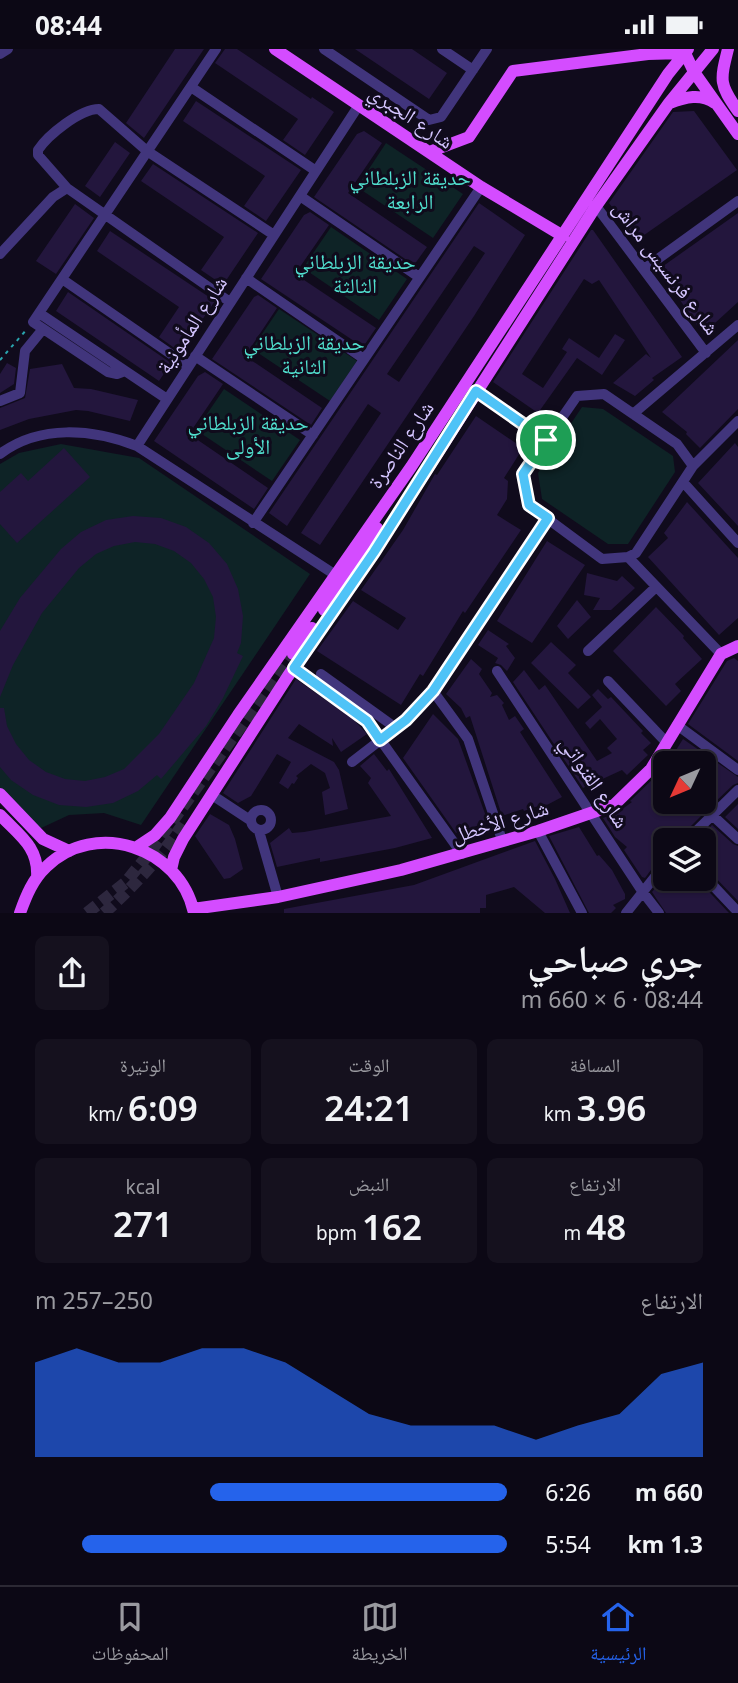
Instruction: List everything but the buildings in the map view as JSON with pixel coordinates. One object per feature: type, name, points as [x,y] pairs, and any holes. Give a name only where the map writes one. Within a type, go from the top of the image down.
[{"type":"main road","name":"شارع الجبري","points":[[275,49],[481,187],[563,236]]},
{"type":"main road","name":"شارع الناصرة","points":[[172,870],[174,857],[183,839],[292,666],[374,552],[596,206],[669,103],[713,49]]},
{"type":"main road","points":[[717,97],[728,49]]},
{"type":"main road","name":"شارع الناصرة","points":[[137,848],[155,835],[170,818],[237,715],[411,467],[685,50]]},
{"type":"main road","points":[[429,152],[469,137],[513,71],[652,51],[685,50],[694,72],[717,97],[738,134]]},
{"type":"main road","points":[[669,103],[695,97],[717,97],[738,111]]},
{"type":"main road","points":[[183,824],[292,666],[411,467]]},
{"type":"main road","points":[[721,654],[737,649]]},
{"type":"main road","name":"شارع الأخطل","points":[[661,751],[721,654]]},
{"type":"main road","name":"شارع الأخطل","points":[[194,911],[229,909],[340,884],[462,853],[592,814],[614,805],[653,766]]},
{"type":"main road","points":[[0,794],[43,839],[69,851]]},
{"type":"main road","points":[[0,815],[33,850],[37,877]]},
{"type":"main road","points":[[20,913],[37,877],[57,858],[69,851],[103,842],[120,843],[150,853],[172,870],[188,895],[194,911]]},
{"type":"street","points":[[0,54],[8,49]]},
{"type":"street","points":[[36,318],[216,49]]},
{"type":"street","points":[[324,49],[429,120],[440,117],[487,49]]},
{"type":"street","points":[[442,49],[473,70]]},
{"type":"street","points":[[191,87],[316,170]]},
{"type":"street","name":"شارع المأمونية","points":[[136,446],[359,105]]},
{"type":"street","points":[[230,302],[68,188],[38,155],[38,150],[72,119],[86,110],[99,109],[147,151],[274,235]]},
{"type":"street","points":[[253,523],[481,187]]},
{"type":"street","points":[[0,254],[53,197],[68,188]]},
{"type":"street","points":[[300,196],[419,277]]},
{"type":"street","points":[[644,269],[738,201]]},
{"type":"street","name":"شارع فرنسيس مراش","points":[[596,206],[706,353]]},
{"type":"street","points":[[246,278],[364,359]]},
{"type":"street","points":[[62,279],[188,366]]},
{"type":"street","points":[[36,318],[43,329],[108,372],[117,374],[125,371]]},
{"type":"street","points":[[36,318],[167,399]]},
{"type":"street","points":[[633,414],[738,325]]},
{"type":"street","points":[[0,401],[20,393],[26,351],[43,329]]},
{"type":"street","points":[[195,356],[313,435]]},
{"type":"street","points":[[476,391],[546,440]]},
{"type":"street","points":[[693,466],[677,444],[604,394],[577,396],[523,474],[529,505],[602,559],[628,557],[636,553],[693,466],[738,421]]},
{"type":"street","points":[[0,454],[16,443],[60,432],[109,435],[136,446],[334,575]]},
{"type":"street","points":[[682,482],[738,543]]},
{"type":"street","points":[[352,762],[406,720],[433,691],[548,518]]},
{"type":"street","points":[[628,557],[721,654]]},
{"type":"street","points":[[588,651],[656,587]]},
{"type":"street","points":[[292,666],[367,721],[462,853]]},
{"type":"street","name":"شارع القنواتي","points":[[497,671],[659,913]]},
{"type":"street","points":[[321,674],[396,728]]},
{"type":"street","points":[[608,681],[666,742]]},
{"type":"street","points":[[433,691],[468,739],[502,840]]},
{"type":"street","points":[[677,725],[738,770]]},
{"type":"street","points":[[716,811],[738,790]]},
{"type":"street","points":[[212,795],[250,820],[259,831],[278,897]]},
{"type":"street","points":[[250,820],[252,813],[259,810],[268,813],[271,818],[270,825],[259,831]]},
{"type":"street","points":[[699,828],[713,814],[738,839]]},
{"type":"street","points":[[538,831],[582,913]]},
{"type":"street","points":[[626,913],[653,878]]},
{"type":"street","points":[[716,889],[738,912]]},
{"type":"path","points":[[0,360],[36,318]]},
{"type":"green space","name":"حديقة الزبلطاني الرابعة","points":[[386,143],[463,194],[433,238],[357,187]]},
{"type":"green space","name":"حديقة الزبلطاني الثالثة","points":[[331,227],[407,279],[379,320],[303,268]]},
{"type":"green space","name":"حديقة الزبلطاني الثانية","points":[[279,309],[357,361],[330,401],[252,349]]},
{"type":"green space","name":"حديقة الزبلطاني الأولى","points":[[224,389],[300,440],[272,481],[196,430]]},
{"type":"green space","points":[[582,407],[603,409],[673,456],[675,472],[628,544],[608,544],[542,499],[538,473]]},
{"type":"green space","points":[[61,444],[139,458],[310,574],[141,825],[104,813],[69,815],[39,829],[0,788],[0,464],[19,453]]},
{"type":"tunnel","points":[[87,913],[125,883],[148,855],[293,654]]},
{"type":"tunnel","points":[[104,913],[146,871],[183,824]]},
{"type":"route","points":[[476,391],[546,440],[523,474],[529,505],[548,518],[433,691],[406,720],[380,740],[367,721],[294,668],[374,552],[476,391]]}]
